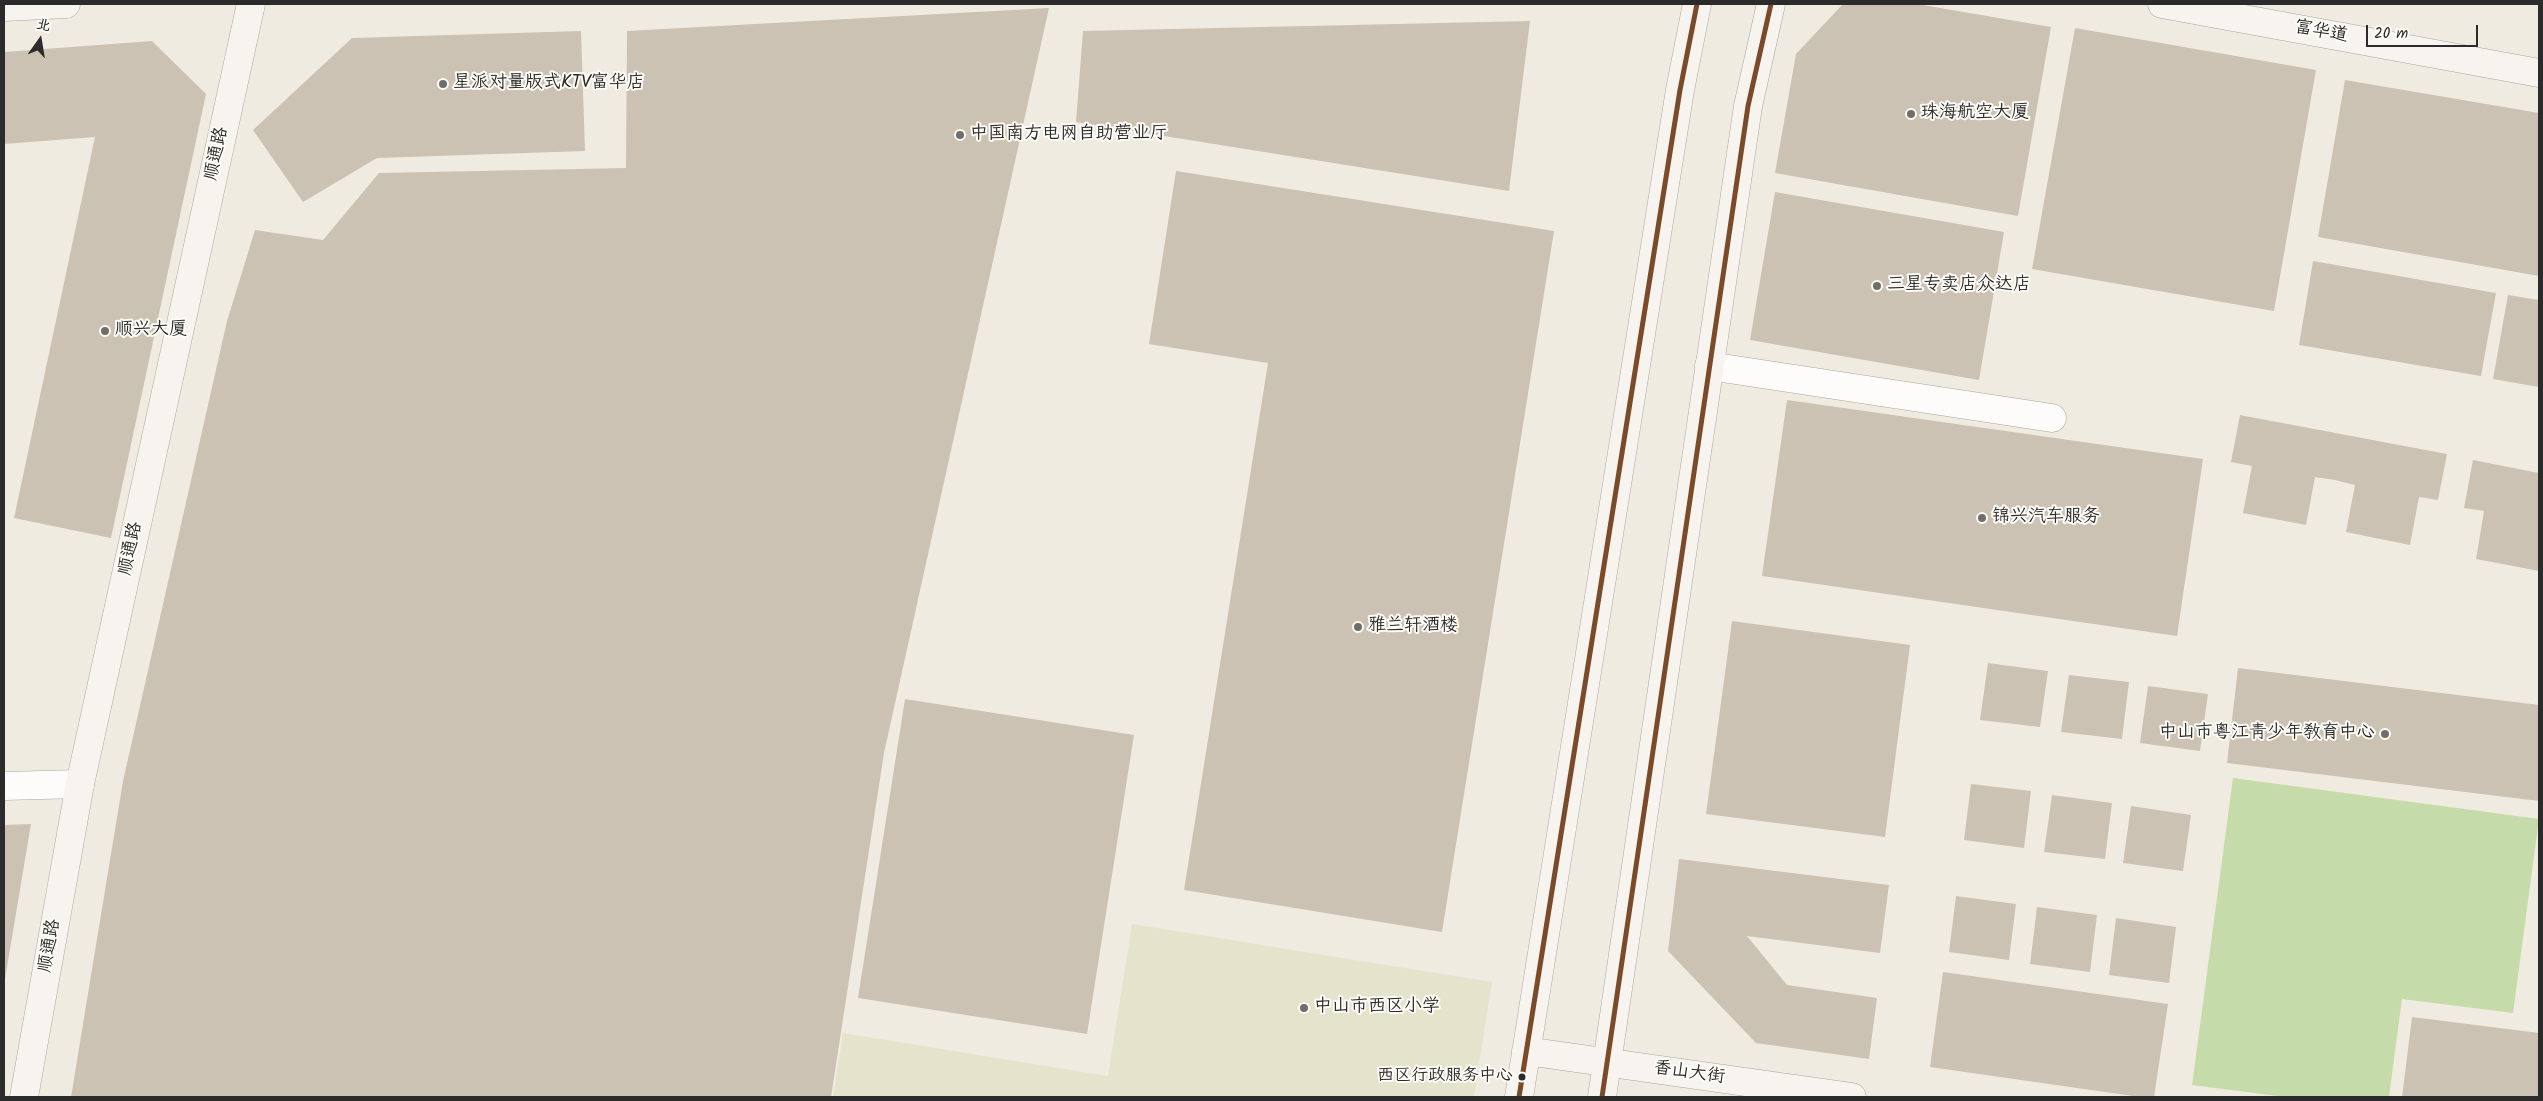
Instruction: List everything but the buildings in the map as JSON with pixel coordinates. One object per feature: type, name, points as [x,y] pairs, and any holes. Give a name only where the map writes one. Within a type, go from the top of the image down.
[{"type":"main road","points":[[4,7],[66,4]]},
{"type":"main road","name":"顺通路","points":[[24,1097],[80,784],[251,4]]},
{"type":"main road","points":[[1519,1097],[1678,100],[1697,4]]},
{"type":"main road","points":[[1602,1097],[1748,106],[1771,4]]},
{"type":"main road","name":"富华道","points":[[2162,4],[2539,73]]},
{"type":"main road","name":"香山大街","points":[[1526,1051],[1852,1097]]},
{"type":"street","points":[[1709,366],[2052,418]]},
{"type":"street","points":[[4,786],[80,784]]},
{"type":"shaded area","name":"中山市西区小学","points":[[1132,924],[1492,982],[1474,1097],[833,1097],[843,1033],[1108,1076]]},
{"type":"green space","points":[[2233,778],[2539,819],[2513,1013],[2402,999],[2389,1097],[2285,1097],[2192,1085]]},
{"type":"transit line","points":[[1519,1097],[1680,90],[1697,4]]},
{"type":"transit line","points":[[1602,1097],[1748,106],[1771,4]]},
{"type":"place","name":"星派对量版式KTV富华店","points":[[443,84]]},
{"type":"place","name":"珠海航空大厦","points":[[1911,114]]},
{"type":"place","name":"中国南方电网自助营业厅","points":[[960,135]]},
{"type":"place","name":"三星专卖店众达店","points":[[1877,286]]},
{"type":"place","name":"顺兴大厦","points":[[105,331]]},
{"type":"place","name":"锦兴汽车服务","points":[[1982,518]]},
{"type":"place","name":"雅兰轩酒楼","points":[[1358,627]]},
{"type":"place","name":"中山市粤江青少年教育中心","points":[[2385,734]]},
{"type":"place","name":"中山市西区小学","points":[[1304,1008]]},
{"type":"place","name":"西区行政服务中心","points":[[1522,1077]]}]
